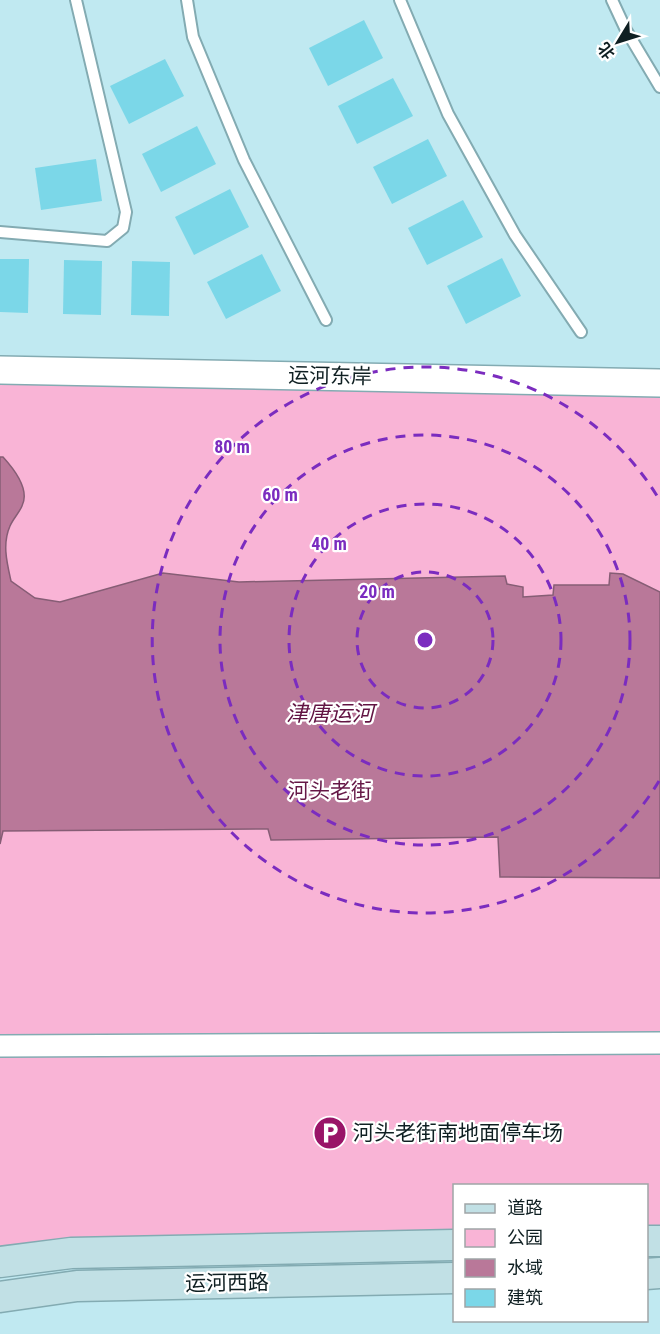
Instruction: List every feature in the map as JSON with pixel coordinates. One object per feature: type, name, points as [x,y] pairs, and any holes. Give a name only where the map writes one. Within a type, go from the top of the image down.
[{"type":"main road","name":"运河西路","points":[[0,1262],[71,1253],[453,1245]]},
{"type":"main road","name":"运河西路","points":[[0,1297],[77,1286],[453,1278]]},
{"type":"street","name":"运河东岸","points":[[0,370],[660,383]]},
{"type":"street","points":[[0,1046],[660,1043]]},
{"type":"lane","points":[[0,232],[107,241],[123,228],[126,212],[76,0]]},
{"type":"lane","points":[[187,0],[193,37],[244,160],[326,320]]},
{"type":"lane","points":[[399,0],[448,114],[515,235],[581,332]]},
{"type":"lane","points":[[612,0],[626,30],[660,87]]},
{"type":"green space","name":"河头老街","points":[[0,379],[660,396],[660,1229],[648,1230],[648,1184],[453,1184],[453,1232],[0,1253]]},
{"type":"water","name":"津唐运河","points":[[0,457],[3,457],[16,474],[24,493],[22,506],[10,526],[6,540],[11,581],[35,598],[60,602],[163,573],[239,582],[505,576],[507,584],[523,587],[523,597],[553,595],[554,585],[609,585],[610,573],[623,574],[660,592],[660,878],[500,877],[498,837],[271,840],[268,829],[3,831],[0,844]]},
{"type":"building","points":[[364,20],[383,58],[328,86],[309,48]]},
{"type":"building","points":[[165,59],[184,96],[129,124],[110,86]]},
{"type":"building","points":[[393,78],[413,116],[357,144],[338,106]]},
{"type":"building","points":[[197,126],[216,164],[161,192],[142,154]]},
{"type":"building","points":[[428,139],[447,176],[392,204],[373,167]]},
{"type":"building","points":[[96,159],[102,201],[41,210],[35,168]]},
{"type":"building","points":[[230,189],[249,227],[194,255],[175,217]]},
{"type":"building","points":[[463,200],[483,237],[427,265],[408,228]]},
{"type":"building","points":[[262,254],[281,291],[226,319],[207,282]]},
{"type":"building","points":[[502,258],[521,296],[466,324],[447,286]]},
{"type":"building","points":[[0,259],[29,259],[28,313],[0,312]]},
{"type":"building","points":[[64,260],[102,261],[101,315],[63,314]]},
{"type":"building","points":[[132,261],[170,262],[169,316],[131,315]]},
{"type":"place","name":"河头老街南地面停车场","points":[[330,1133]]}]
